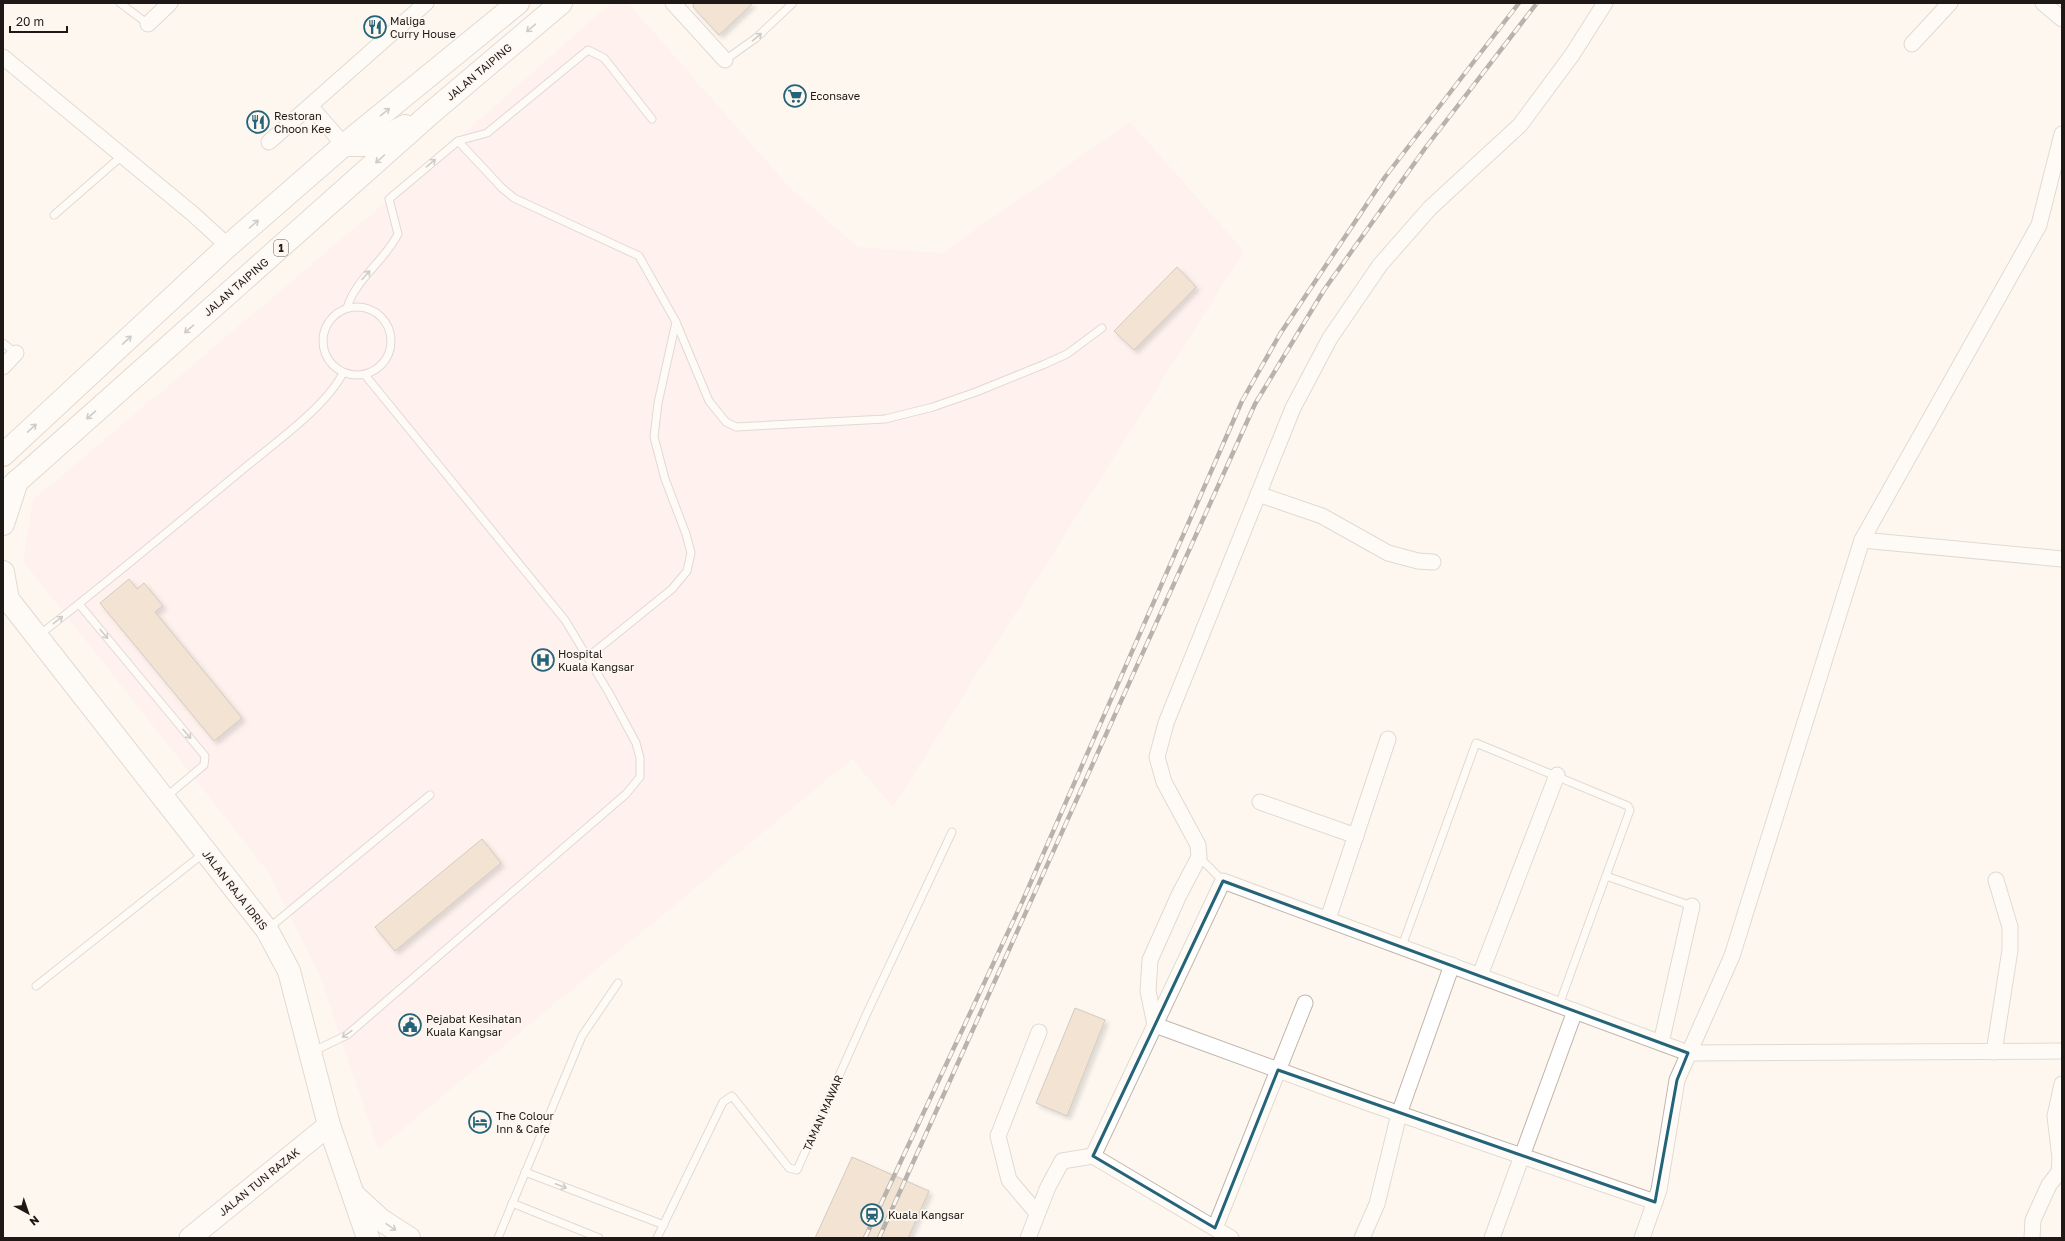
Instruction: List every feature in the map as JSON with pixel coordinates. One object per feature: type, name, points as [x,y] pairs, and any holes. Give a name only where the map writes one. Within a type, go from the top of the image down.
[{"type":"main road","points":[[5,452],[228,246],[344,145],[518,3]]},
{"type":"main road","name":"JALAN TAIPING","points":[[10,487],[431,113],[561,3]]},
{"type":"main road","points":[[344,145],[368,145],[431,113]]},
{"type":"main road","points":[[3,524],[10,487]]},
{"type":"main road","points":[[3,572],[5,596]]},
{"type":"main road","name":"JALAN RAJA IDRIS","points":[[5,596],[267,930],[289,971],[329,1125],[368,1238]]},
{"type":"main road","points":[[353,1195],[381,1220],[409,1238]]},
{"type":"street","points":[[148,24],[170,3]]},
{"type":"street","points":[[269,142],[311,107],[426,3]]},
{"type":"street","points":[[673,3],[725,60]]},
{"type":"street","points":[[1155,1025],[1148,991],[1150,960],[1178,895],[1199,857],[1198,845],[1164,782],[1157,757],[1166,723],[1293,408],[1330,338],[1380,265],[1430,208],[1520,124],[1572,55],[1605,3]]},
{"type":"street","points":[[1912,44],[1950,3]]},
{"type":"street","points":[[2043,3],[2062,19]]},
{"type":"street","points":[[3,57],[122,155],[228,246]]},
{"type":"street","points":[[311,107],[344,145]]},
{"type":"street","points":[[1642,1238],[1659,1190],[1677,1080],[1732,956],[1862,540],[2039,225],[2062,134]]},
{"type":"street","points":[[3,366],[16,354]]},
{"type":"street","points":[[1258,494],[1322,516],[1388,553],[1418,561],[1433,562]]},
{"type":"street","points":[[1862,540],[2062,558]]},
{"type":"street","points":[[1328,919],[1388,739]]},
{"type":"street","points":[[1480,975],[1557,775]]},
{"type":"street","points":[[1260,802],[1356,836]]},
{"type":"street","points":[[1994,1052],[2010,950],[2010,927],[1996,880]]},
{"type":"street","points":[[1093,1156],[1223,881],[1452,964],[1688,1053],[2062,1051]]},
{"type":"street","points":[[1661,1043],[1692,906]]},
{"type":"street","points":[[1362,1238],[1377,1204],[1399,1114],[1452,964]]},
{"type":"street","points":[[1215,1228],[1305,1002]]},
{"type":"street","points":[[1492,1238],[1575,1011]]},
{"type":"street","points":[[1155,1025],[1399,1114],[1655,1202]]},
{"type":"street","points":[[1037,1214],[1009,1180],[998,1136],[1039,1032]]},
{"type":"street","points":[[2032,1238],[2033,1220],[2046,1191],[2059,1172],[2060,1158],[2055,1116],[2062,1084]]},
{"type":"street","name":"JALAN TUN RAZAK","points":[[190,1238],[329,1125]]},
{"type":"street","points":[[1028,1238],[1048,1187],[1062,1161],[1093,1156],[1231,1238]]},
{"type":"lane","points":[[120,3],[148,24]]},
{"type":"lane","points":[[725,60],[756,38],[793,3]]},
{"type":"lane","points":[[347,308],[351,297],[364,277],[391,249],[398,234],[389,199],[458,141],[487,133],[588,50],[604,58],[652,119]]},
{"type":"lane","points":[[458,141],[502,188],[514,198],[639,256],[676,322],[709,401],[726,422],[736,427],[885,419],[933,407],[976,392],[1067,354],[1102,328]]},
{"type":"lane","points":[[54,214],[122,155]]},
{"type":"lane","points":[[358,307],[369,309],[378,314],[386,322],[390,332],[391,342],[385,360],[380,367],[365,375],[351,375],[343,373],[334,368],[328,360],[322,340],[325,329],[330,320],[347,308],[358,307]]},
{"type":"lane","points":[[588,657],[672,589],[687,571],[691,553],[686,534],[665,479],[654,437],[658,403],[676,322]]},
{"type":"lane","points":[[3,343],[16,354]]},
{"type":"lane","points":[[37,637],[313,410],[337,386],[343,373]]},
{"type":"lane","points":[[310,1054],[347,1035],[626,794],[640,776],[640,758],[636,743],[588,657],[565,620],[365,375]]},
{"type":"lane","points":[[79,604],[205,756],[204,765],[164,799]]},
{"type":"lane","points":[[1402,946],[1476,743],[1557,775],[1628,806],[1630,810],[1559,1005]]},
{"type":"lane","points":[[267,930],[430,795]]},
{"type":"lane","name":"TAMAN MAWAR","points":[[657,1238],[723,1102],[732,1096],[788,1168],[797,1170],[867,1013],[952,832]]},
{"type":"lane","points":[[36,986],[206,852]]},
{"type":"lane","points":[[1199,857],[1223,881]]},
{"type":"lane","points":[[1606,876],[1692,906]]},
{"type":"lane","points":[[498,1238],[582,1036],[618,983]]},
{"type":"lane","points":[[525,1172],[664,1225]]},
{"type":"lane","points":[[512,1203],[598,1238]]},
{"type":"highlighted area","points":[[1223,881],[1688,1053],[1677,1080],[1655,1202],[1278,1070],[1215,1228],[1093,1156]]},
{"type":"shaded area","name":"Hospital Kuala Kangsar","points":[[611,3],[628,3],[791,189],[858,247],[942,253],[1130,122],[1244,251],[893,807],[852,759],[378,1149],[321,979],[269,873],[23,561],[33,500],[408,183]]},
{"type":"building","points":[[693,3],[753,3],[719,35],[693,7]]},
{"type":"building","points":[[1177,267],[1196,287],[1134,350],[1114,331]]},
{"type":"building","points":[[129,579],[137,589],[144,583],[163,606],[155,612],[242,718],[214,741],[100,603]]},
{"type":"building","points":[[482,839],[501,863],[395,951],[375,927]]},
{"type":"building","points":[[1075,1008],[1105,1020],[1067,1116],[1036,1103]]},
{"type":"building","name":"Kuala Kangsar","points":[[852,1157],[929,1191],[908,1238],[815,1238]]},
{"type":"railway","points":[[865,1238],[1023,900],[1242,401],[1280,334],[1385,177],[1519,3]]},
{"type":"railway","points":[[879,1238],[1255,404],[1324,290],[1426,147],[1537,3]]},
{"type":"place","name":"Maliga Curry House","points":[[375,27]]},
{"type":"place","name":"Econsave","points":[[795,96]]},
{"type":"place","name":"Restoran Choon Kee","points":[[258,122]]},
{"type":"place","name":"Hospital Kuala Kangsar","points":[[543,660]]},
{"type":"place","name":"Pejabat Kesihatan Kuala Kangsar","points":[[410,1025]]},
{"type":"place","name":"The Colour Inn & Cafe","points":[[480,1122]]},
{"type":"place","name":"Kuala Kangsar","points":[[872,1215]]}]
